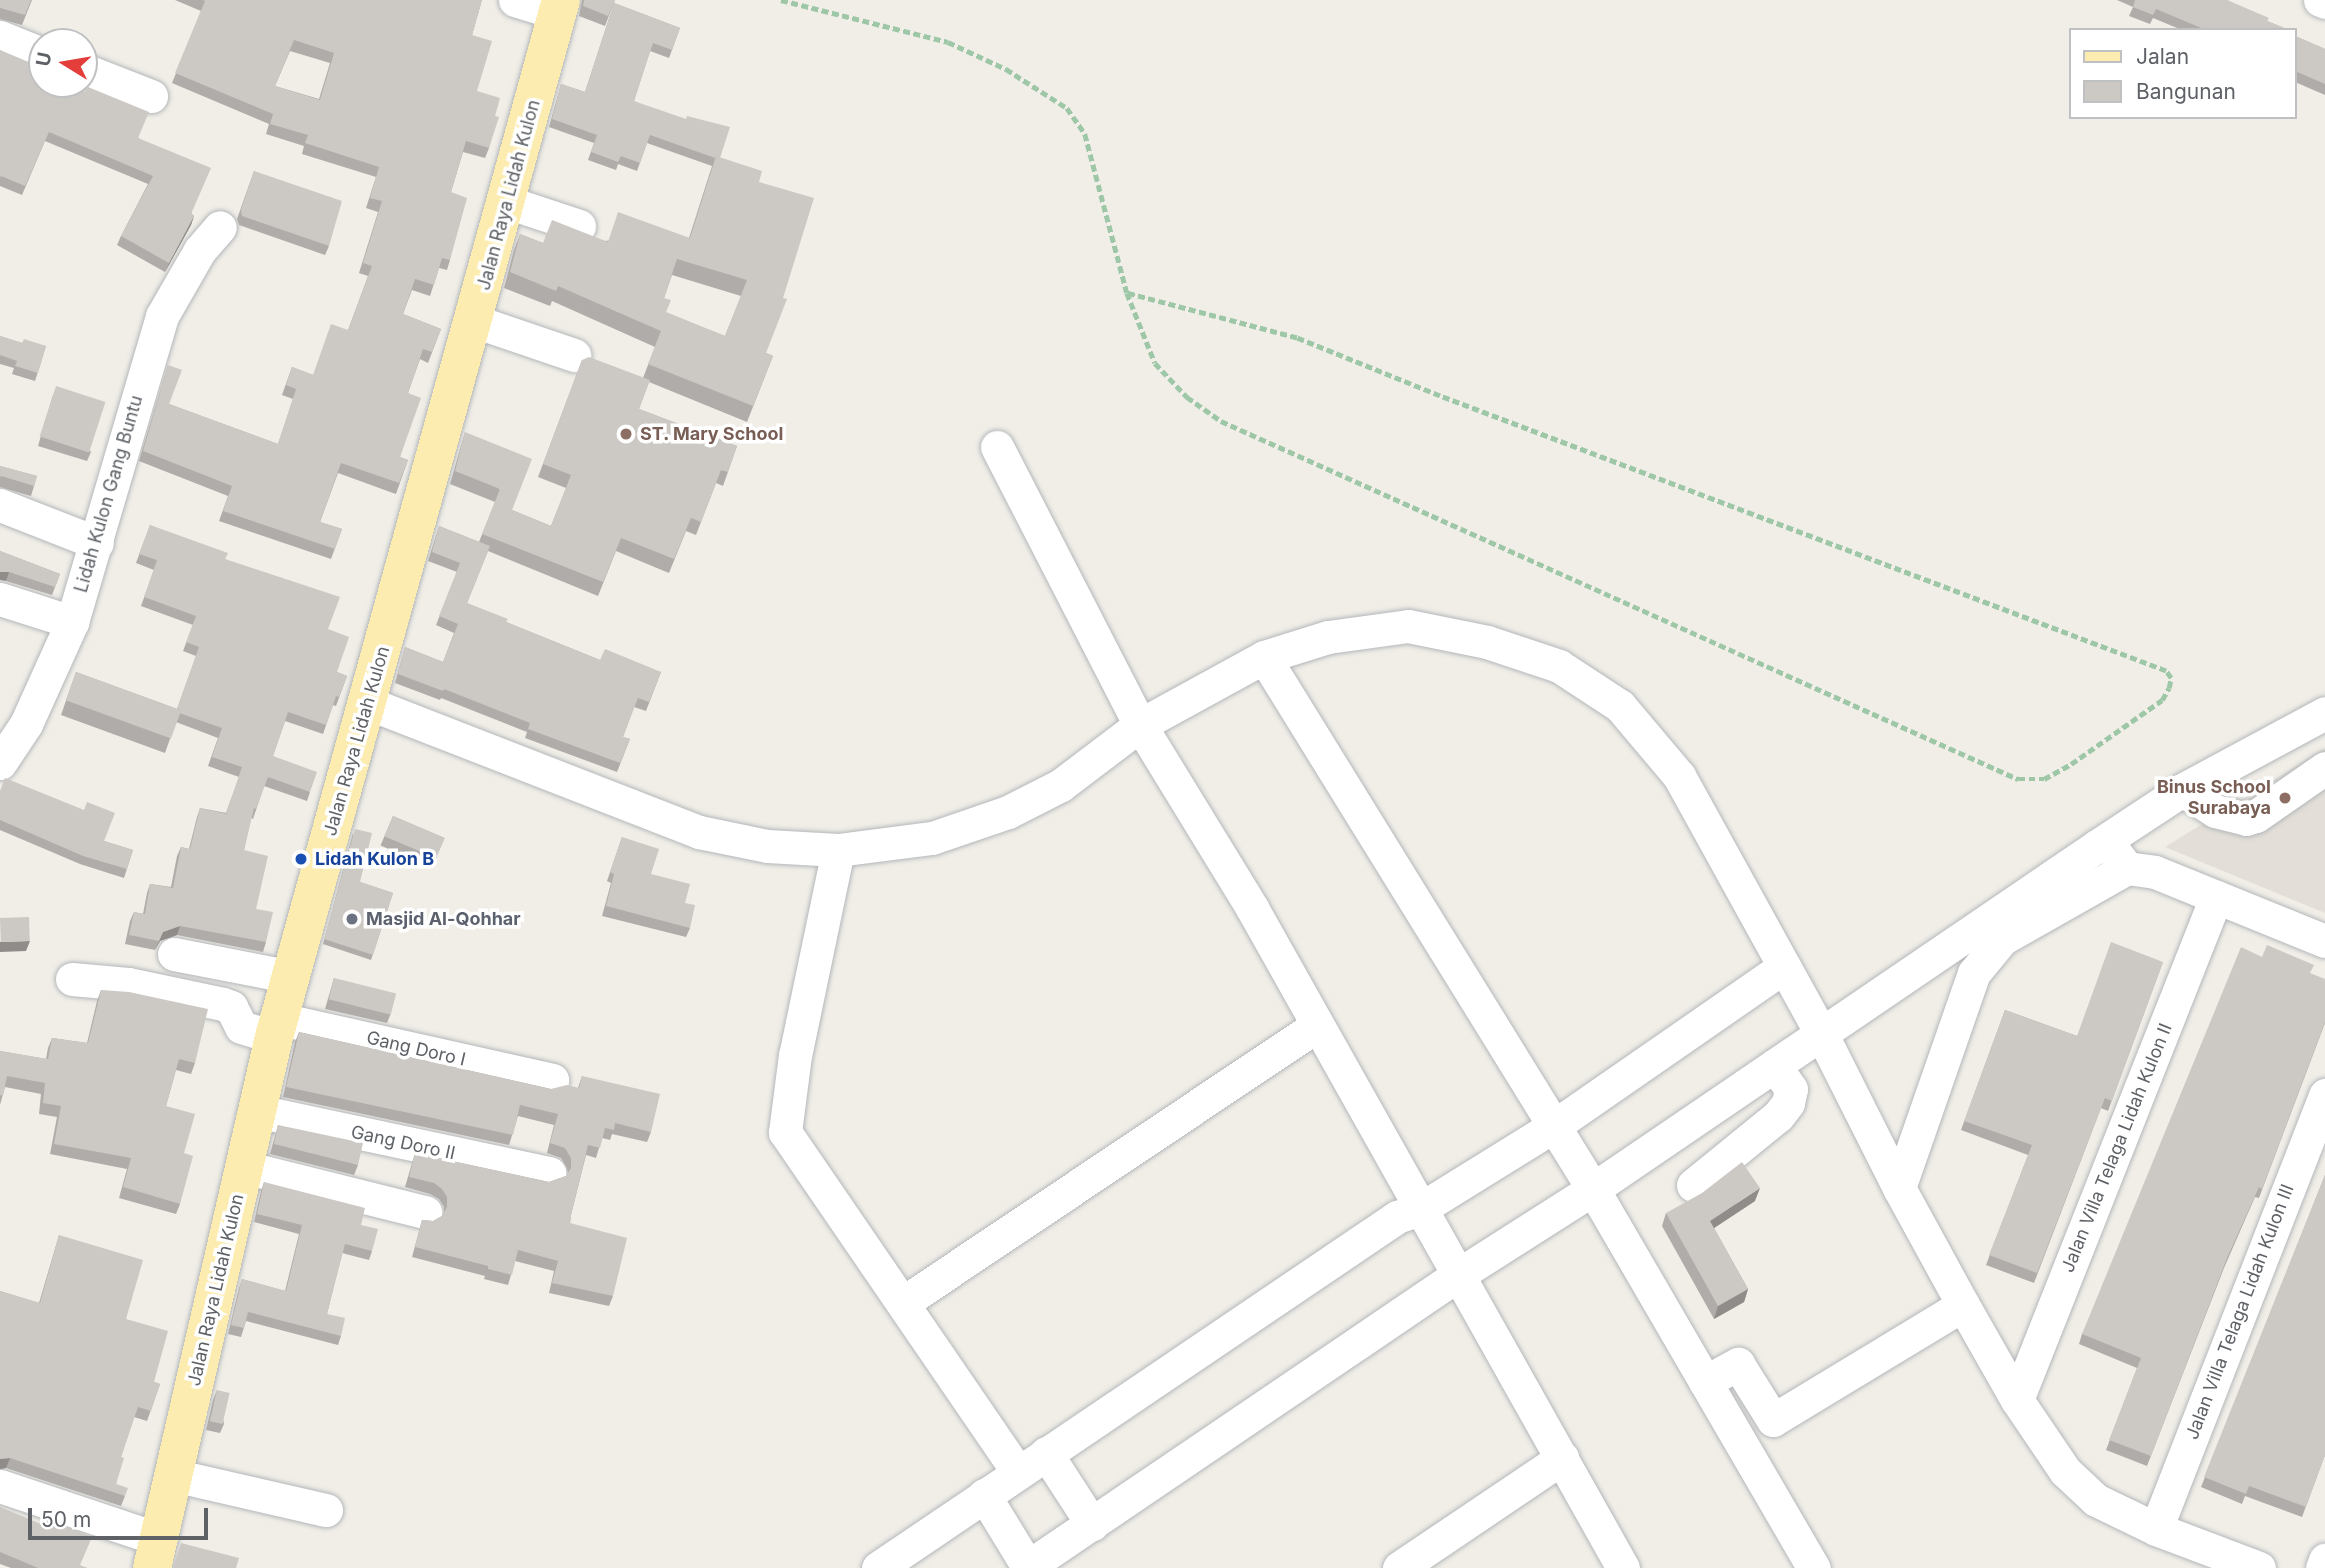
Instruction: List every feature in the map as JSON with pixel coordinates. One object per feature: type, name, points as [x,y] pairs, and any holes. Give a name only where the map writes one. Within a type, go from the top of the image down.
[{"type":"main road","name":"Jalan Raya Lidah Kulon","points":[[155,1553],[277,1028],[559,6]]},
{"type":"street","points":[[514,0],[559,6]]},
{"type":"street","points":[[2320,0],[2325,2]]},
{"type":"street","points":[[0,37],[28,48]]},
{"type":"street","points":[[98,75],[151,96]]},
{"type":"street","points":[[507,202],[579,226]]},
{"type":"street","name":"Lidah Kulon Gang Buntu","points":[[0,763],[13,720],[72,622],[162,316],[200,250],[220,227]]},
{"type":"street","points":[[474,321],[573,355]]},
{"type":"street","points":[[997,447],[1140,725],[1252,908],[1316,1027],[1622,1568]]},
{"type":"street","points":[[0,505],[97,543]]},
{"type":"street","points":[[0,599],[72,622]]},
{"type":"street","points":[[368,703],[699,832],[767,846],[838,850],[932,838],[1008,812],[1061,785],[1140,725],[1264,657],[1328,637],[1408,626],[1487,642],[1559,666],[1620,706],[1679,776],[1821,1033],[1899,1188],[2017,1400],[2065,1471],[2096,1500],[2155,1529],[2259,1568]]},
{"type":"street","points":[[1264,657],[1593,1189],[1814,1568]]},
{"type":"street","points":[[984,1495],[1027,1568],[1458,1275],[1593,1189],[2182,790],[2325,713]]},
{"type":"street","points":[[2182,790],[2215,811],[2246,819],[2256,816],[2325,768]]},
{"type":"street","points":[[2097,846],[2111,847],[2127,868]]},
{"type":"street","points":[[838,850],[795,1055],[785,1132],[822,1189],[904,1302],[1017,1471]]},
{"type":"street","points":[[1899,1188],[1974,973],[2002,939],[2127,868],[2155,872],[2325,941]]},
{"type":"street","name":"Jalan Villa Telaga Lidah Kulon II","points":[[2017,1400],[2216,897]]},
{"type":"street","points":[[174,954],[292,977]]},
{"type":"street","points":[[878,1568],[1017,1471],[1397,1217],[1420,1209],[1554,1126],[1784,967]]},
{"type":"street","name":"Gang Doro I","points":[[72,979],[128,984],[223,1004],[231,1007],[241,1027],[277,1028],[552,1080]]},
{"type":"street","points":[[904,1302],[1316,1027]]},
{"type":"street","points":[[1693,1185],[1778,1116],[1788,1103],[1791,1089],[1774,1065]]},
{"type":"street","name":"Jalan Villa Telaga Lidah Kulon III","points":[[2155,1529],[2325,1095]]},
{"type":"street","name":"Gang Doro II","points":[[257,1111],[549,1173]]},
{"type":"street","points":[[244,1167],[425,1212]]},
{"type":"street","points":[[1740,1442],[1964,1305]]},
{"type":"street","points":[[1705,1382],[1738,1364],[1773,1420]]},
{"type":"street","points":[[1046,1453],[1092,1524]]},
{"type":"street","points":[[1399,1568],[1562,1458]]},
{"type":"street","points":[[173,1475],[326,1510]]},
{"type":"street","points":[[0,1486],[155,1553]]},
{"type":"street","points":[[2322,1568],[2325,1560]]},
{"type":"path","points":[[781,0],[948,42],[1006,69],[1068,108],[1084,134],[1127,293],[1155,363],[1187,397],[1221,421],[2018,779],[2044,779],[2071,765],[2162,700],[2169,688],[2171,678],[2166,671],[1440,396],[1297,338],[1127,293]]},
{"type":"shaded area","name":"Binus School Surabaya","points":[[2325,748],[2325,913],[2165,847]]},
{"type":"building","points":[[0,0],[31,0],[25,15],[0,8]]},
{"type":"building","points":[[203,0],[482,0],[472,35],[492,41],[477,91],[500,98],[495,116],[499,117],[489,148],[466,141],[451,192],[467,198],[450,260],[442,258],[434,285],[415,279],[403,314],[441,329],[432,352],[423,349],[408,393],[421,398],[400,457],[408,460],[399,483],[341,463],[320,522],[342,529],[335,549],[223,511],[232,486],[143,451],[168,365],[182,370],[169,404],[278,444],[296,389],[286,385],[292,367],[313,375],[331,324],[348,330],[372,266],[363,263],[382,201],[370,198],[379,167],[305,143],[308,135],[270,124],[273,114],[175,73],[205,1]],"holes":[[[294,40],[334,53],[320,100],[275,86]]]},
{"type":"building","points":[[584,0],[615,0],[608,16],[583,6]]},
{"type":"building","points":[[2135,0],[2227,0],[2269,18],[2267,21],[2284,28],[2201,28],[2156,9],[2153,15],[2133,7]]},
{"type":"building","points":[[614,3],[680,28],[672,50],[653,43],[634,101],[686,119],[687,116],[730,127],[720,158],[650,135],[640,163],[621,156],[618,162],[591,152],[597,135],[552,119],[561,84],[585,92]]},
{"type":"building","points":[[2297,37],[2325,49],[2325,84],[2297,72]]},
{"type":"building","points":[[0,50],[28,62],[28,98],[98,98],[98,91],[149,112],[138,138],[211,168],[191,214],[194,216],[169,263],[121,236],[153,176],[49,132],[25,186],[1,176],[0,178]]},
{"type":"building","points":[[716,156],[762,171],[759,182],[814,198],[783,298],[787,299],[766,353],[773,356],[753,406],[648,364],[661,331],[558,286],[556,291],[510,272],[520,234],[543,243],[552,220],[608,242],[618,212],[690,238]],"holes":[[[677,259],[747,280],[725,336],[666,312],[671,300],[664,298]]]},
{"type":"building","points":[[254,171],[342,201],[329,246],[242,216],[241,210]]},
{"type":"building","points":[[0,336],[22,343],[24,339],[46,346],[38,373],[15,366],[17,361],[0,355]]},
{"type":"building","points":[[589,357],[650,380],[639,409],[737,446],[728,472],[721,470],[701,522],[691,518],[674,559],[621,538],[603,582],[482,534],[500,489],[455,471],[465,432],[532,459],[512,510],[551,526],[571,475],[543,464],[582,360]]},
{"type":"building","points":[[56,386],[105,402],[89,452],[40,436]]},
{"type":"building","points":[[0,466],[37,476],[34,486],[0,477]]},
{"type":"building","points":[[150,525],[228,553],[225,559],[340,597],[328,629],[349,637],[337,672],[347,676],[339,697],[336,696],[326,725],[288,712],[273,756],[317,772],[310,792],[268,777],[256,809],[254,808],[244,850],[268,856],[256,909],[273,912],[266,942],[180,926],[163,932],[159,941],[129,935],[134,912],[145,914],[150,884],[173,888],[181,847],[190,849],[200,808],[226,814],[242,767],[212,757],[222,728],[179,713],[181,710],[177,709],[199,647],[186,642],[196,616],[144,597],[157,560],[139,554]]},
{"type":"building","points":[[439,526],[490,546],[467,603],[508,619],[506,622],[600,660],[605,649],[661,672],[649,702],[638,698],[623,737],[630,739],[620,763],[528,729],[530,723],[398,674],[405,647],[443,662],[458,624],[439,616],[460,563],[432,552]]},
{"type":"building","points":[[0,551],[60,574],[55,587],[9,572],[0,572]]},
{"type":"building","points":[[76,672],[181,710],[171,738],[66,700]]},
{"type":"building","points":[[5,778],[84,810],[87,802],[115,813],[104,841],[133,850],[127,869],[83,856],[0,820],[0,791]]},
{"type":"building","points":[[393,816],[445,838],[436,858],[384,836]]},
{"type":"building","name":"Masjid Al-Qohhar","points":[[355,829],[372,833],[360,882],[393,893],[373,955],[324,939]]},
{"type":"building","points":[[622,837],[659,849],[651,874],[690,884],[685,903],[695,905],[690,928],[606,906],[614,874],[610,872]]},
{"type":"building","points":[[29,917],[30,941],[1,942],[0,918]]},
{"type":"building","points":[[2111,942],[2163,962],[2112,1101],[2105,1098],[2037,1273],[1989,1255],[2032,1145],[1964,1121],[2005,1010],[2077,1036]]},
{"type":"building","points":[[2267,945],[2314,965],[2310,973],[2325,979],[2325,1022],[2262,1189],[2259,1187],[2227,1258],[2151,1456],[2109,1440],[2141,1358],[2082,1334],[2241,947],[2262,957]]},
{"type":"building","points":[[334,978],[396,993],[391,1015],[329,999]]},
{"type":"building","points":[[101,990],[129,992],[208,1009],[195,1063],[179,1059],[166,1106],[195,1114],[184,1153],[193,1156],[180,1204],[123,1187],[131,1158],[54,1144],[61,1106],[43,1103],[45,1083],[7,1076],[3,1096],[0,1095],[0,1051],[48,1059],[52,1038],[88,1043]]},
{"type":"building","points":[[299,1032],[551,1089],[567,1085],[579,1088],[582,1076],[660,1094],[651,1132],[615,1123],[614,1130],[605,1128],[600,1148],[588,1145],[571,1215],[570,1223],[627,1238],[613,1296],[552,1283],[558,1261],[518,1250],[512,1275],[415,1247],[422,1220],[433,1221],[442,1216],[447,1207],[447,1197],[434,1183],[409,1177],[415,1153],[549,1182],[566,1176],[571,1168],[571,1158],[565,1148],[550,1143],[558,1114],[520,1105],[513,1135],[286,1087]]},
{"type":"building","points":[[278,1125],[363,1143],[358,1165],[274,1144]]},
{"type":"building","points":[[1742,1162],[1760,1188],[1710,1221],[1748,1289],[1718,1306],[1666,1213],[1702,1193]]},
{"type":"building","points":[[2325,1175],[2325,1455],[2306,1507],[2249,1486],[2246,1494],[2204,1477]]},
{"type":"building","points":[[264,1182],[365,1208],[361,1225],[378,1229],[372,1251],[345,1244],[327,1314],[345,1318],[341,1336],[248,1312],[244,1328],[231,1325],[242,1279],[286,1291],[302,1225],[257,1214]]},
{"type":"building","points":[[59,1235],[143,1260],[126,1319],[168,1331],[154,1382],[160,1384],[151,1411],[138,1407],[121,1457],[124,1458],[116,1484],[128,1488],[125,1496],[10,1458],[0,1459],[0,1291],[40,1303]]},
{"type":"building","points":[[217,1390],[230,1393],[222,1424],[210,1421]]},
{"type":"building","points":[[0,1507],[46,1526],[49,1519],[92,1537],[80,1565],[87,1568],[38,1568],[0,1552]]},
{"type":"building","points":[[181,1543],[239,1558],[236,1568],[173,1568]]},
{"type":"place","name":"ST. Mary School","points":[[626,434]]},
{"type":"place","name":"Binus School Surabaya","points":[[2285,798]]},
{"type":"place","name":"Lidah Kulon B","points":[[301,859]]},
{"type":"place","name":"Masjid Al-Qohhar","points":[[352,919]]}]
